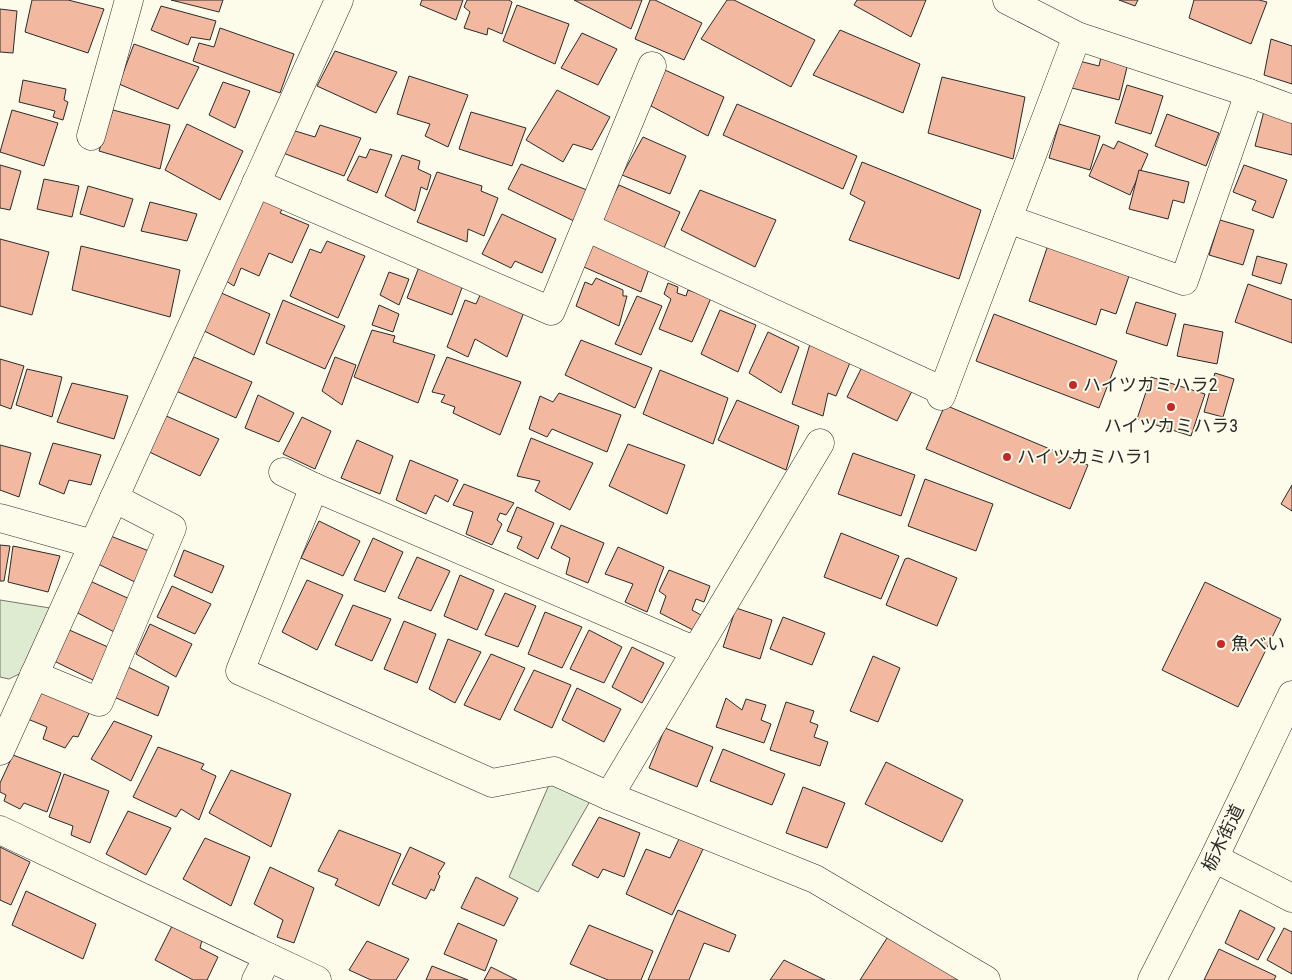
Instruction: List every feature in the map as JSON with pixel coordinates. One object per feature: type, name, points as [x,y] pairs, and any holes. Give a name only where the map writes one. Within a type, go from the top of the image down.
[{"type":"street","points":[[91,136],[129,0]]},
{"type":"street","points":[[0,751],[19,689],[93,544],[339,0]]},
{"type":"street","points":[[1008,0],[1077,36],[1292,109]]},
{"type":"street","points":[[586,227],[942,394],[1077,36]]},
{"type":"street","points":[[256,183],[551,311],[652,66]]},
{"type":"street","points":[[1008,219],[1184,281],[1248,93]]},
{"type":"street","points":[[609,796],[820,443]]},
{"type":"street","points":[[283,472],[696,651]]},
{"type":"street","points":[[314,487],[240,671],[492,783],[554,770],[609,796],[815,879],[986,980]]},
{"type":"street","points":[[19,689],[99,702],[172,528],[114,498]]},
{"type":"street","points":[[0,518],[93,544]]},
{"type":"street","name":"栃木街道","points":[[1152,980],[1289,707]]},
{"type":"street","points":[[0,830],[262,968],[317,980]]},
{"type":"street","points":[[1214,858],[1292,898]]},
{"type":"green space","points":[[0,600],[50,608],[25,671],[9,679],[0,677]]},
{"type":"green space","points":[[552,778],[593,796],[538,892],[509,877]]},
{"type":"building","points":[[32,0],[68,0],[104,9],[88,53],[25,32]]},
{"type":"building","points":[[171,0],[223,0],[219,12]]},
{"type":"building","points":[[422,0],[463,0],[456,20],[420,5]]},
{"type":"building","points":[[467,0],[509,0],[512,2],[502,34],[488,28],[487,35],[464,28],[470,12],[464,7]]},
{"type":"building","points":[[574,0],[642,0],[631,29]]},
{"type":"building","points":[[650,0],[655,0],[702,23],[684,60],[635,39]]},
{"type":"building","points":[[727,0],[734,0],[815,40],[791,87],[701,39]]},
{"type":"building","points":[[857,0],[926,0],[911,37],[854,5]]},
{"type":"building","points":[[1119,0],[1138,0],[1135,6]]},
{"type":"building","points":[[1194,0],[1259,0],[1267,2],[1251,44],[1189,18]]},
{"type":"building","points":[[517,5],[569,24],[555,64],[503,41]]},
{"type":"building","points":[[161,6],[216,21],[210,40],[191,37],[188,45],[151,30]]},
{"type":"building","points":[[0,9],[17,11],[13,53],[0,52]]},
{"type":"building","points":[[220,28],[294,54],[280,93],[193,61],[199,43],[214,47]]},
{"type":"building","points":[[840,30],[920,64],[903,113],[813,75]]},
{"type":"building","points":[[582,33],[617,49],[598,85],[561,68]]},
{"type":"building","points":[[1271,39],[1292,46],[1292,84],[1264,75]]},
{"type":"building","points":[[134,44],[199,67],[178,109],[119,84]]},
{"type":"building","points":[[335,51],[397,72],[376,113],[317,86]]},
{"type":"building","points":[[1102,52],[1129,59],[1119,100],[1072,88],[1079,61],[1099,66]]},
{"type":"building","points":[[665,70],[724,97],[708,136],[651,106]]},
{"type":"building","points":[[409,76],[468,95],[448,147],[425,136],[430,124],[397,114]]},
{"type":"building","points":[[942,77],[1025,97],[1013,159],[928,133]]},
{"type":"building","points":[[23,80],[66,89],[64,100],[68,102],[63,120],[53,117],[55,111],[19,102]]},
{"type":"building","points":[[223,82],[250,91],[235,128],[209,115]]},
{"type":"building","points":[[1127,85],[1163,96],[1151,134],[1115,123]]},
{"type":"building","points":[[557,90],[610,117],[592,150],[573,144],[563,162],[526,140]]},
{"type":"building","points":[[737,104],[857,156],[843,189],[723,135]]},
{"type":"building","points":[[12,110],[58,123],[44,166],[0,152]]},
{"type":"building","points":[[113,110],[170,125],[160,169],[99,151]]},
{"type":"building","points":[[1264,111],[1292,118],[1292,155],[1255,146]]},
{"type":"building","points":[[471,112],[526,128],[512,166],[459,149]]},
{"type":"building","points":[[1167,114],[1219,133],[1206,166],[1155,146]]},
{"type":"building","points":[[187,124],[243,151],[220,200],[165,170]]},
{"type":"building","points":[[1059,124],[1100,136],[1090,170],[1049,158]]},
{"type":"building","points":[[320,125],[361,138],[344,176],[283,153],[292,130],[315,137]]},
{"type":"building","points":[[643,137],[686,156],[670,194],[622,175]]},
{"type":"building","points":[[1118,141],[1148,154],[1130,195],[1089,176],[1103,144],[1114,149]]},
{"type":"building","points":[[370,149],[392,155],[377,193],[347,180],[359,156],[366,158]]},
{"type":"building","points":[[402,155],[420,161],[418,169],[431,175],[427,190],[421,187],[415,211],[385,196]]},
{"type":"building","points":[[862,162],[981,210],[959,279],[849,240],[865,202],[850,194]]},
{"type":"building","points":[[521,164],[587,190],[576,222],[508,189]]},
{"type":"building","points":[[0,165],[21,171],[10,210],[0,208]]},
{"type":"building","points":[[1244,165],[1287,180],[1273,218],[1252,210],[1256,201],[1233,192]]},
{"type":"building","points":[[1139,170],[1189,182],[1184,203],[1173,200],[1168,219],[1129,209]]},
{"type":"building","points":[[437,172],[482,186],[481,191],[498,198],[484,236],[468,229],[467,242],[417,222]]},
{"type":"building","points":[[44,179],[79,186],[72,217],[37,209]]},
{"type":"building","points":[[619,185],[680,212],[664,248],[601,219]]},
{"type":"building","points":[[88,186],[133,199],[124,227],[80,214]]},
{"type":"building","points":[[700,190],[776,220],[755,267],[681,230]]},
{"type":"building","points":[[257,198],[283,208],[280,213],[309,225],[292,263],[269,253],[259,276],[241,268],[234,286],[220,277]]},
{"type":"building","points":[[150,202],[197,214],[187,241],[141,231]]},
{"type":"building","points":[[502,214],[556,239],[542,273],[515,261],[511,268],[482,254]]},
{"type":"building","points":[[1220,220],[1254,230],[1243,265],[1209,255]]},
{"type":"building","points":[[0,239],[49,252],[32,315],[0,306]]},
{"type":"building","points":[[327,241],[365,256],[338,318],[290,296],[310,249],[321,253]]},
{"type":"building","points":[[588,242],[649,269],[641,292],[577,264]]},
{"type":"building","points":[[1048,245],[1130,273],[1116,314],[1101,309],[1096,325],[1029,301]]},
{"type":"building","points":[[81,246],[180,270],[170,317],[72,290]]},
{"type":"building","points":[[1257,256],[1287,264],[1281,284],[1252,275]]},
{"type":"building","points":[[419,267],[463,285],[452,315],[407,298]]},
{"type":"building","points":[[389,272],[409,279],[399,305],[380,295]]},
{"type":"building","points":[[596,278],[623,290],[623,296],[627,296],[619,326],[576,306],[585,282],[592,285]]},
{"type":"building","points":[[668,283],[678,287],[677,293],[686,296],[688,290],[711,298],[692,342],[659,329],[671,299],[664,294]]},
{"type":"building","points":[[1248,284],[1292,300],[1292,343],[1235,322]]},
{"type":"building","points":[[219,292],[270,314],[254,355],[200,329]]},
{"type":"building","points":[[481,293],[524,312],[507,357],[475,339],[468,357],[447,347],[465,300],[476,304]]},
{"type":"building","points":[[637,296],[662,306],[641,355],[615,344]]},
{"type":"building","points":[[283,300],[345,326],[325,369],[266,343]]},
{"type":"building","points":[[1136,302],[1176,314],[1167,346],[1126,333]]},
{"type":"building","points":[[379,305],[399,314],[393,332],[372,325]]},
{"type":"building","points":[[720,310],[756,325],[738,372],[701,354]]},
{"type":"building","name":"ハイツカミハラ2","points":[[994,314],[1117,361],[1099,408],[976,361]]},
{"type":"building","points":[[1184,324],[1223,332],[1217,364],[1177,356]]},
{"type":"building","points":[[372,330],[395,336],[393,342],[435,355],[418,403],[354,377]]},
{"type":"building","points":[[768,332],[799,347],[781,393],[749,373]]},
{"type":"building","points":[[581,340],[652,368],[635,408],[565,375]]},
{"type":"building","points":[[810,344],[852,358],[836,396],[828,393],[823,416],[792,404]]},
{"type":"building","points":[[194,357],[252,382],[236,418],[176,391]]},
{"type":"building","points":[[335,357],[356,365],[342,405],[322,391]]},
{"type":"building","points":[[447,357],[521,382],[500,435],[453,413],[455,407],[441,402],[445,395],[432,392]]},
{"type":"building","points":[[0,359],[24,366],[11,409],[0,405]]},
{"type":"building","points":[[862,367],[912,391],[897,421],[847,397]]},
{"type":"building","points":[[27,369],[62,377],[52,417],[16,405]]},
{"type":"building","points":[[660,370],[728,398],[713,444],[643,414]]},
{"type":"building","points":[[1215,373],[1234,379],[1223,417],[1204,412]]},
{"type":"building","name":"ハイツカミハラ3","points":[[1151,377],[1205,394],[1191,436],[1137,419]]},
{"type":"building","points":[[72,383],[128,396],[114,439],[57,422]]},
{"type":"building","points":[[559,393],[621,415],[607,452],[552,429],[547,437],[529,429],[540,396],[553,402]]},
{"type":"building","points":[[258,395],[294,413],[279,442],[245,428]]},
{"type":"building","points":[[737,400],[799,426],[786,470],[718,440]]},
{"type":"building","name":"ハイツカミハラ1","points":[[945,405],[1088,465],[1070,509],[926,449]]},
{"type":"building","points":[[164,415],[219,439],[200,476],[143,449]]},
{"type":"building","points":[[302,417],[331,431],[315,469],[283,454]]},
{"type":"building","points":[[531,438],[593,463],[570,510],[535,491],[540,481],[517,476]]},
{"type":"building","points":[[357,440],[393,456],[380,494],[341,478]]},
{"type":"building","points":[[53,443],[101,455],[91,485],[69,480],[64,494],[39,484]]},
{"type":"building","points":[[628,444],[685,465],[667,514],[609,486]]},
{"type":"building","points":[[0,445],[31,453],[19,497],[0,490]]},
{"type":"building","points":[[853,453],[915,475],[901,516],[838,494]]},
{"type":"building","points":[[410,460],[458,480],[448,502],[435,495],[426,514],[396,500]]},
{"type":"building","points":[[925,479],[993,504],[976,551],[908,526]]},
{"type":"building","points":[[464,484],[514,503],[506,515],[500,513],[497,520],[502,524],[492,545],[466,534],[473,512],[453,505]]},
{"type":"building","points":[[1292,485],[1292,511],[1281,504]]},
{"type":"building","points":[[517,507],[554,523],[538,559],[517,548],[522,537],[507,531]]},
{"type":"building","points":[[319,521],[360,541],[343,576],[301,558]]},
{"type":"building","points":[[561,525],[604,543],[588,583],[566,574],[570,558],[551,548]]},
{"type":"building","points":[[841,533],[899,556],[881,599],[824,577]]},
{"type":"building","points":[[108,535],[154,553],[139,584],[96,563]]},
{"type":"building","points":[[373,538],[403,552],[385,592],[354,580]]},
{"type":"building","points":[[0,545],[10,546],[4,581],[0,581]]},
{"type":"building","points":[[13,546],[60,556],[48,592],[8,582]]},
{"type":"building","points":[[618,547],[664,567],[647,612],[625,602],[633,584],[605,574]]},
{"type":"building","points":[[184,550],[224,566],[212,593],[174,576]]},
{"type":"building","points":[[417,557],[450,571],[431,611],[398,598]]},
{"type":"building","points":[[908,558],[957,578],[937,626],[886,605],[905,559]]},
{"type":"building","points":[[669,570],[710,586],[704,602],[696,599],[692,610],[701,615],[693,630],[660,613],[666,596],[659,591]]},
{"type":"building","points":[[460,575],[494,590],[477,630],[444,616]]},
{"type":"building","points":[[307,580],[343,595],[317,650],[282,632]]},
{"type":"building","points":[[90,581],[134,601],[118,634],[74,611]]},
{"type":"building","name":"魚べい","points":[[1205,582],[1281,619],[1238,707],[1162,670]]},
{"type":"building","points":[[172,586],[211,604],[195,634],[157,617]]},
{"type":"building","points":[[505,593],[536,606],[518,647],[485,635]]},
{"type":"building","points":[[353,605],[391,619],[372,661],[335,645]]},
{"type":"building","points":[[736,608],[772,620],[760,659],[723,647]]},
{"type":"building","points":[[545,612],[582,627],[562,668],[528,654]]},
{"type":"building","points":[[783,617],[825,633],[812,665],[770,649]]},
{"type":"building","points":[[404,621],[436,634],[417,683],[384,669]]},
{"type":"building","points":[[150,624],[192,644],[176,677],[136,654]]},
{"type":"building","points":[[67,629],[108,647],[93,680],[52,660]]},
{"type":"building","points":[[589,630],[622,647],[604,683],[570,669]]},
{"type":"building","points":[[448,639],[481,652],[455,703],[429,689]]},
{"type":"building","points":[[632,647],[664,663],[642,703],[612,687]]},
{"type":"building","points":[[491,654],[525,668],[500,720],[464,705]]},
{"type":"building","points":[[873,656],[900,668],[878,722],[850,711]]},
{"type":"building","points":[[128,667],[169,687],[158,716],[114,697]]},
{"type":"building","points":[[534,670],[571,685],[552,728],[514,710]]},
{"type":"building","points":[[40,687],[91,709],[78,737],[73,736],[65,748],[43,739],[47,727],[23,717]]},
{"type":"building","points":[[577,688],[621,709],[604,742],[562,720]]},
{"type":"building","points":[[726,698],[742,710],[746,699],[766,705],[761,720],[771,724],[764,743],[716,727]]},
{"type":"building","points":[[786,702],[814,711],[810,722],[818,725],[814,737],[828,742],[820,766],[770,750]]},
{"type":"building","points":[[114,721],[152,736],[131,781],[91,759]]},
{"type":"building","points":[[665,728],[713,747],[697,787],[649,768]]},
{"type":"building","points":[[158,747],[204,764],[201,769],[216,776],[199,820],[181,809],[176,817],[133,797]]},
{"type":"building","points":[[723,749],[785,774],[772,805],[710,781]]},
{"type":"building","points":[[13,755],[61,773],[47,812],[24,803],[20,809],[4,801],[6,795],[0,792],[0,783]]},
{"type":"building","points":[[886,762],[963,800],[942,842],[865,804]]},
{"type":"building","points":[[231,770],[291,794],[271,847],[209,813]]},
{"type":"building","points":[[64,774],[109,791],[90,843],[71,835],[73,826],[49,817]]},
{"type":"building","points":[[803,787],[845,803],[827,848],[786,833]]},
{"type":"building","points":[[128,811],[171,828],[146,875],[106,854]]},
{"type":"building","points":[[599,817],[640,833],[624,877],[603,869],[598,878],[572,865]]},
{"type":"building","points":[[339,830],[401,854],[379,906],[335,885],[338,879],[318,871]]},
{"type":"building","points":[[205,838],[250,857],[231,906],[183,879]]},
{"type":"building","points":[[679,839],[703,849],[672,915],[626,894],[646,849],[670,858]]},
{"type":"building","points":[[0,847],[30,862],[11,905],[0,900]]},
{"type":"building","points":[[410,847],[445,863],[438,874],[440,876],[434,891],[431,889],[426,899],[392,884]]},
{"type":"building","points":[[270,867],[314,888],[294,943],[277,937],[283,920],[254,904]]},
{"type":"building","points":[[476,877],[518,898],[504,926],[461,908]]},
{"type":"building","points":[[26,891],[96,924],[83,959],[12,925]]},
{"type":"building","points":[[678,910],[736,935],[729,952],[704,943],[689,980],[648,980]]},
{"type":"building","points":[[1240,910],[1275,928],[1258,960],[1225,943]]},
{"type":"building","points":[[458,923],[497,940],[485,971],[444,954]]},
{"type":"building","points":[[173,924],[202,940],[200,948],[218,957],[207,980],[193,980],[155,960]]},
{"type":"building","points":[[589,925],[653,951],[641,980],[608,980],[570,964]]},
{"type":"building","points":[[1284,928],[1292,932],[1292,974],[1267,960]]},
{"type":"building","points":[[889,935],[959,980],[860,980]]},
{"type":"building","points":[[367,941],[409,959],[396,980],[371,980],[349,970]]},
{"type":"building","points":[[1219,949],[1276,976],[1274,980],[1204,980]]},
{"type":"building","points":[[784,960],[825,980],[770,980]]},
{"type":"building","points":[[432,966],[468,980],[426,980]]},
{"type":"building","points":[[491,967],[517,980],[484,980]]},
{"type":"place","name":"ハイツカミハラ2","points":[[1073,385]]},
{"type":"place","name":"ハイツカミハラ3","points":[[1171,407]]},
{"type":"place","name":"ハイツカミハラ1","points":[[1007,457]]},
{"type":"place","name":"魚べい","points":[[1221,644]]}]
